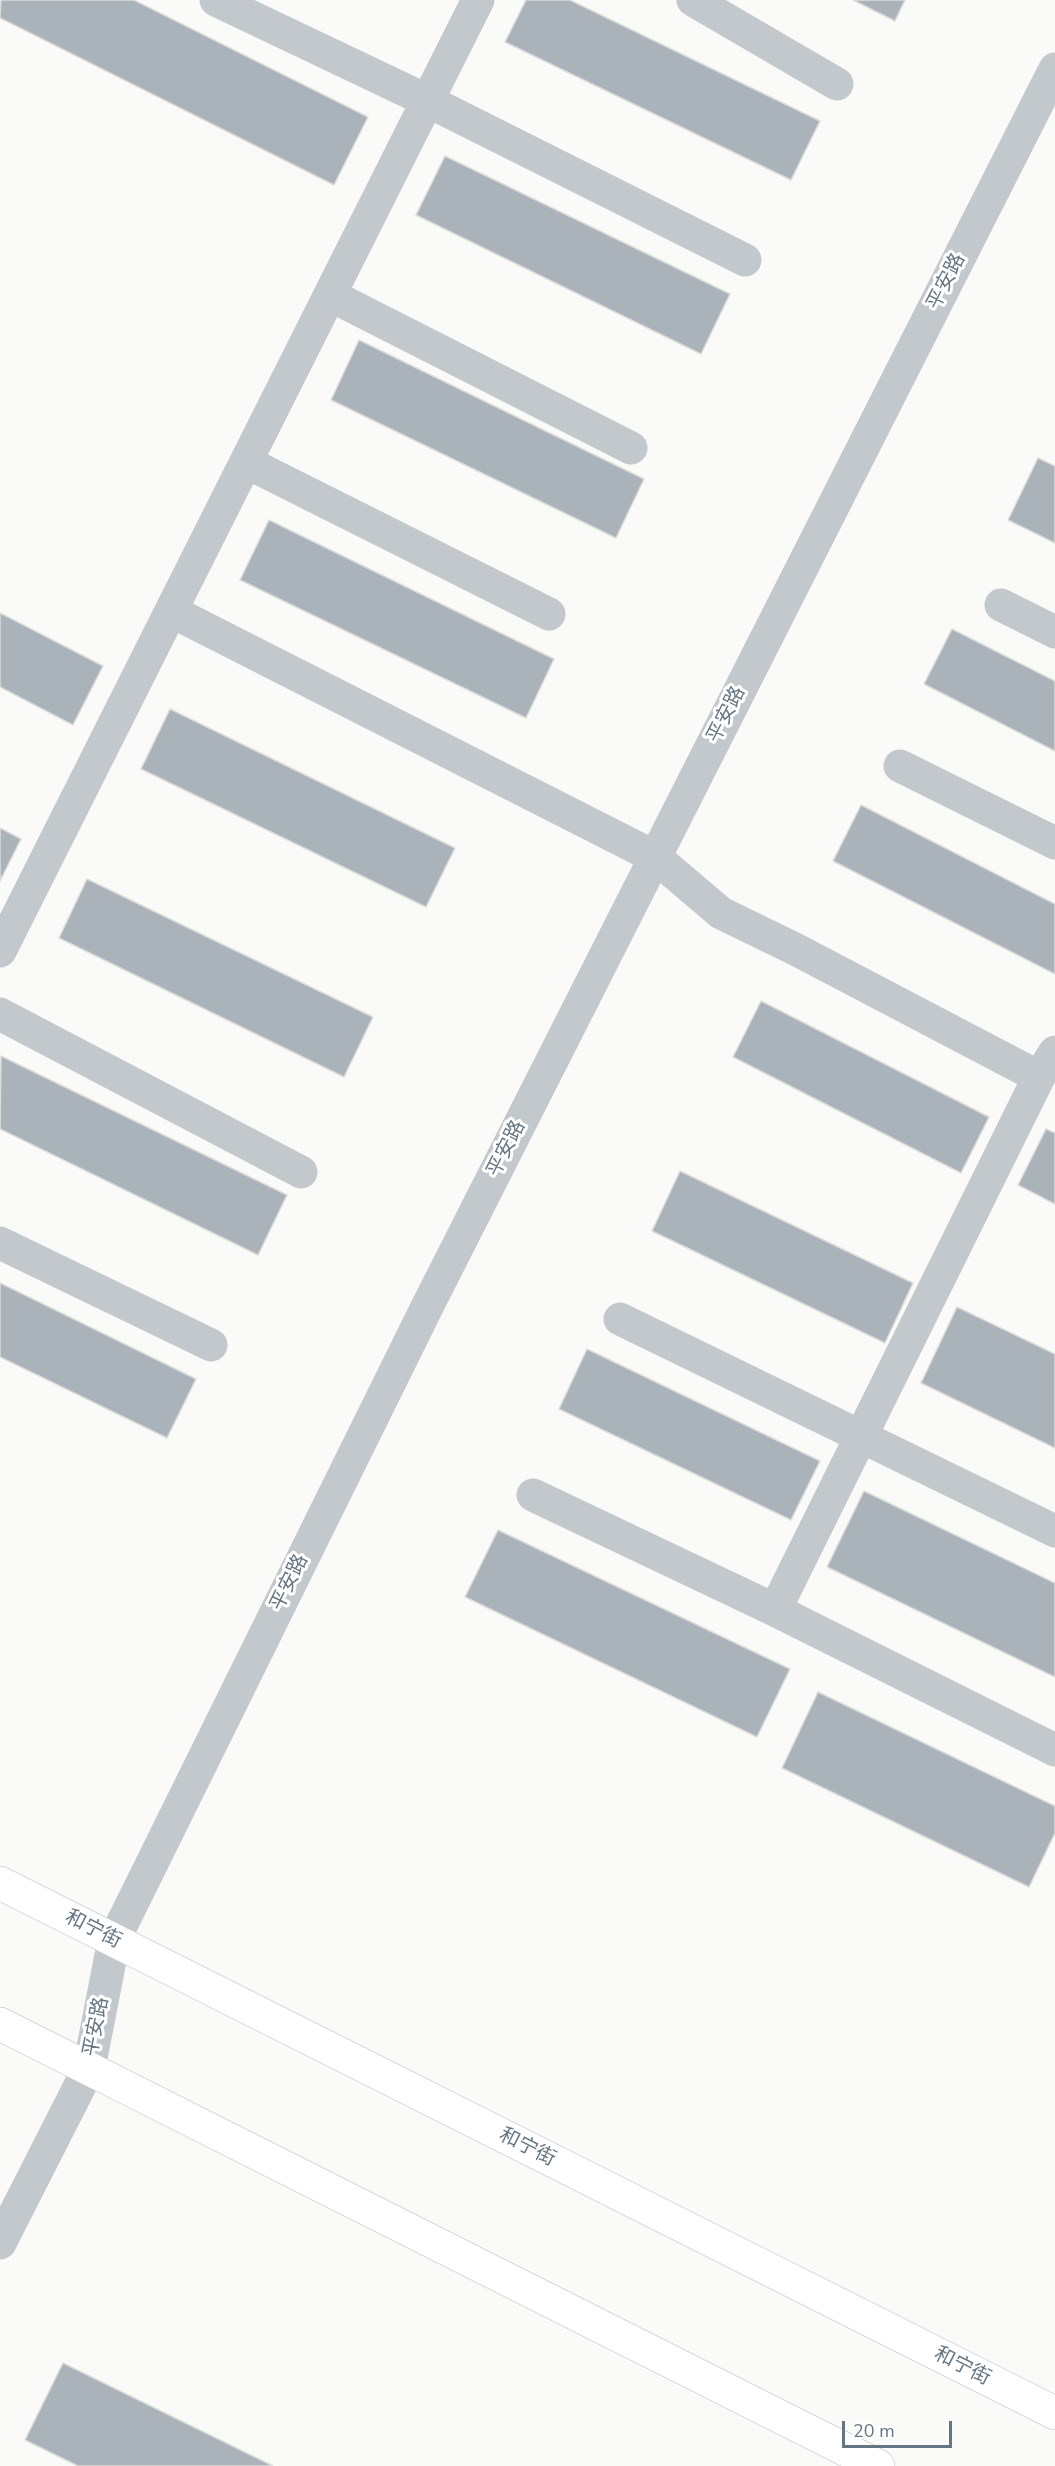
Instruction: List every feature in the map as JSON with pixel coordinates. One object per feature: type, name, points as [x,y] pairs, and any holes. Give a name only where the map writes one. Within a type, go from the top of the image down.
[{"type":"main road","name":"和宁街","points":[[0,1883],[1055,2413]]},
{"type":"main road","points":[[0,2024],[878,2466]]},
{"type":"street","points":[[216,0],[428,101],[745,260]]},
{"type":"street","points":[[0,951],[478,0]]},
{"type":"street","points":[[693,0],[837,84]]},
{"type":"street","name":"平安路","points":[[0,2243],[89,2068],[114,1940],[423,1315],[1055,69]]},
{"type":"street","points":[[330,295],[631,448]]},
{"type":"street","points":[[246,462],[549,614]]},
{"type":"street","points":[[1001,605],[1055,632]]},
{"type":"street","points":[[171,611],[655,857],[721,913],[1047,1065],[775,1610]]},
{"type":"street","points":[[900,766],[1055,843]]},
{"type":"street","points":[[0,1014],[301,1172]]},
{"type":"street","points":[[0,1243],[211,1345]]},
{"type":"street","points":[[620,1319],[1055,1531]]},
{"type":"street","points":[[533,1494],[775,1610],[1055,1750]]},
{"type":"building","points":[[1,0],[134,0],[368,117],[334,185],[0,18]]},
{"type":"building","points":[[526,0],[570,0],[820,121],[791,180],[505,42]]},
{"type":"building","points":[[853,0],[905,0],[895,21]]},
{"type":"building","points":[[445,156],[730,294],[701,354],[416,215]]},
{"type":"building","points":[[359,340],[644,479],[616,538],[331,400]]},
{"type":"building","points":[[1038,458],[1055,466],[1055,543],[1008,520]]},
{"type":"building","points":[[269,520],[554,659],[526,718],[240,580]]},
{"type":"building","points":[[0,613],[103,666],[73,725],[0,687]]},
{"type":"building","points":[[952,629],[1055,681],[1055,751],[924,684]]},
{"type":"building","points":[[170,709],[455,848],[426,907],[141,769]]},
{"type":"building","points":[[861,805],[1055,904],[1055,974],[833,861]]},
{"type":"building","points":[[0,828],[21,839],[0,881]]},
{"type":"building","points":[[87,879],[373,1017],[344,1077],[59,938]]},
{"type":"building","points":[[761,1001],[989,1117],[961,1173],[733,1057]]},
{"type":"building","points":[[1,1056],[287,1195],[258,1255],[0,1129]]},
{"type":"building","points":[[1046,1129],[1055,1133],[1055,1204],[1018,1185]]},
{"type":"building","points":[[680,1171],[913,1283],[885,1343],[652,1231]]},
{"type":"building","points":[[0,1283],[196,1379],[167,1438],[0,1357]]},
{"type":"building","points":[[957,1307],[1055,1354],[1055,1448],[921,1383]]},
{"type":"building","points":[[587,1349],[820,1461],[791,1520],[559,1409]]},
{"type":"building","points":[[864,1491],[1055,1583],[1055,1677],[827,1567]]},
{"type":"building","points":[[498,1530],[790,1669],[757,1737],[465,1597]]},
{"type":"building","points":[[818,1692],[1055,1806],[1055,1833],[1029,1887],[782,1768]]},
{"type":"building","points":[[63,2363],[273,2466],[78,2466],[25,2440]]}]
